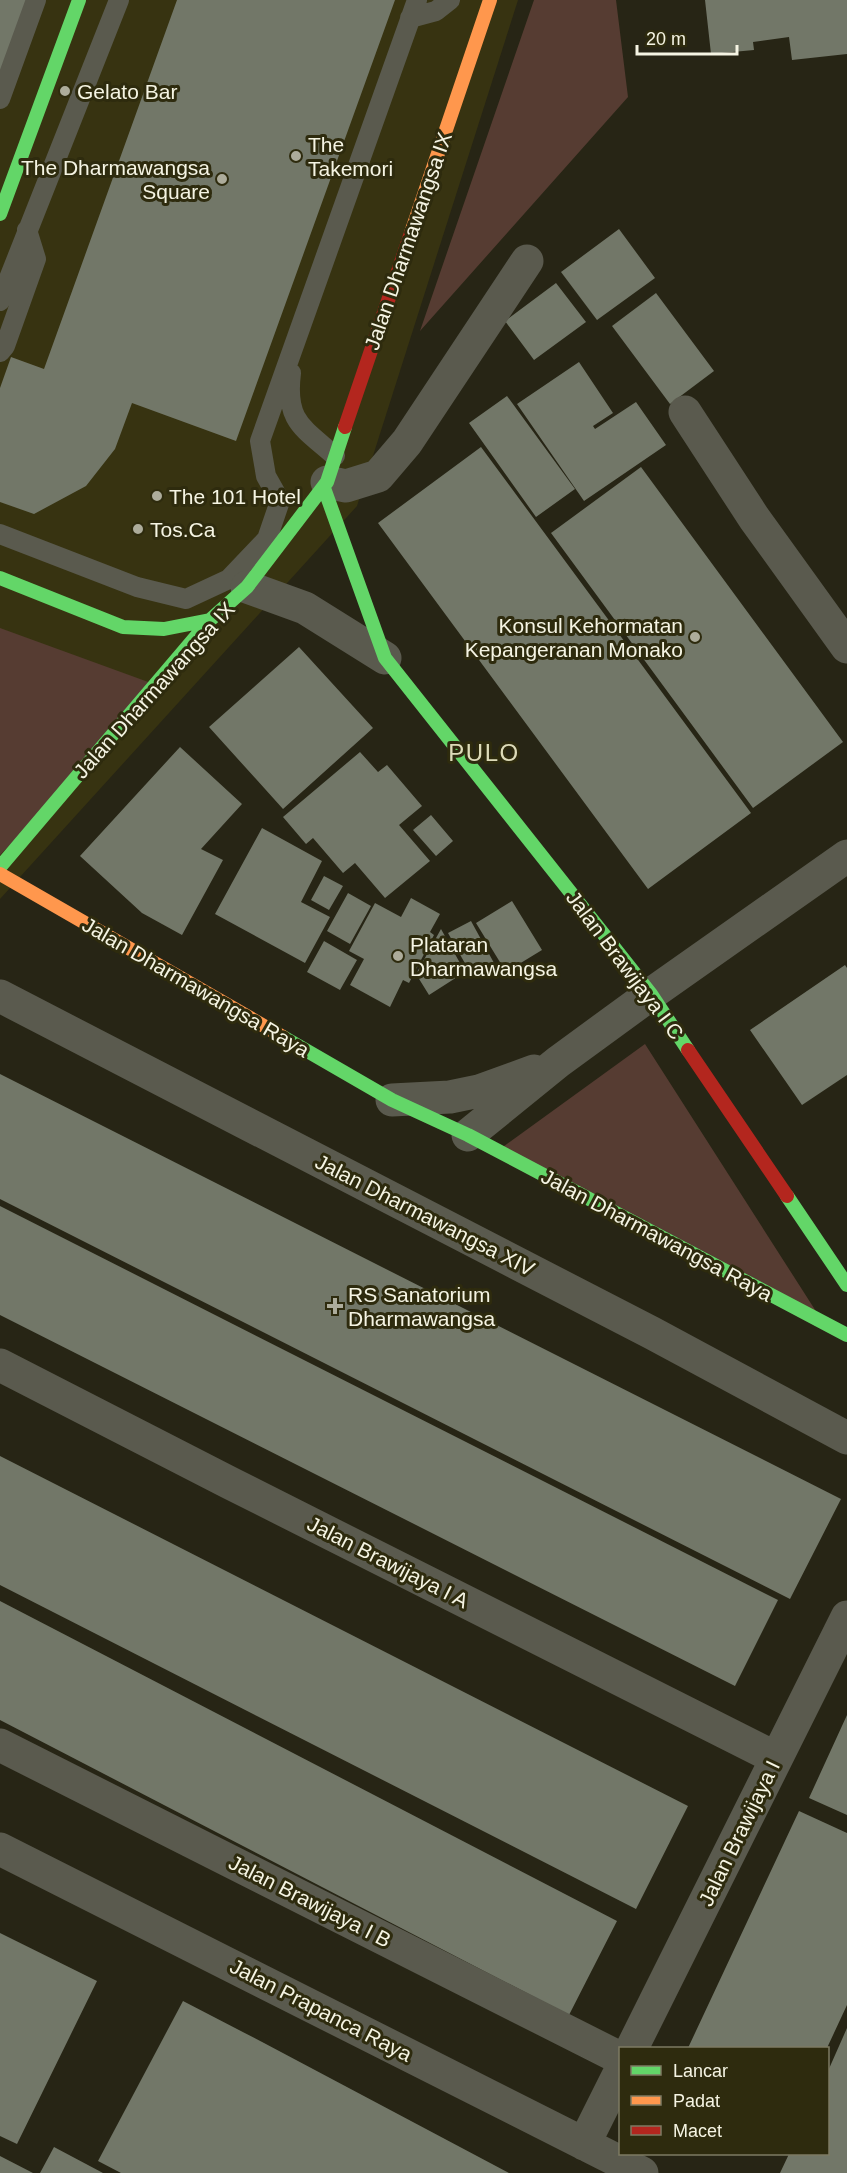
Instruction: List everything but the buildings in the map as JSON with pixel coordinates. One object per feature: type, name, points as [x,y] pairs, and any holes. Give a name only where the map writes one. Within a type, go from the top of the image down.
[{"type":"street","points":[[0,214],[79,0]]},
{"type":"street","name":"Jalan Dharmawangsa IX","points":[[0,867],[210,620],[247,587],[329,475],[490,0]]},
{"type":"street","points":[[329,475],[346,486],[378,476],[408,442],[527,261]]},
{"type":"street","points":[[685,412],[754,518],[847,647]]},
{"type":"street","name":"Jalan Brawijaya I C","points":[[329,475],[385,658]]},
{"type":"street","points":[[0,578],[123,627],[164,629],[210,620]]},
{"type":"street","name":"Jalan Brawijaya I C","points":[[247,587],[305,608],[385,658],[651,994],[847,1285]]},
{"type":"street","points":[[468,1135],[558,1062],[847,856]]},
{"type":"street","name":"Jalan Dharmawangsa Raya","points":[[0,874],[392,1101],[468,1135],[847,1335]]},
{"type":"street","name":"Jalan Dharmawangsa XIV","points":[[0,996],[652,1333],[847,1438]]},
{"type":"street","points":[[392,1101],[450,1097],[479,1090],[558,1062]]},
{"type":"street","name":"Jalan Brawijaya I A","points":[[0,1365],[776,1758]]},
{"type":"street","name":"Jalan Brawijaya I","points":[[633,2047],[847,1617]]},
{"type":"street","name":"Jalan Brawijaya I B","points":[[0,1745],[619,2057]]},
{"type":"street","name":"Jalan Prapanca Raya","points":[[0,1849],[642,2173]]},
{"type":"street","points":[[584,2144],[619,2076]]},
{"type":"lane","points":[[0,99],[36,0]]},
{"type":"lane","points":[[0,301],[119,0]]},
{"type":"lane","points":[[0,534],[137,587],[186,599],[229,579],[267,539],[280,501],[266,476],[260,441],[414,9],[436,11],[450,0]]},
{"type":"lane","points":[[0,352],[5,346],[36,259],[27,230]]},
{"type":"lane","points":[[296,341],[289,388],[290,406],[329,475]]},
{"type":"shaded area","points":[[0,0],[518,0],[357,506],[0,899]]},
{"type":"shaded area","points":[[534,0],[616,0],[628,97],[420,331]]},
{"type":"shaded area","points":[[0,628],[162,687],[0,855]]},
{"type":"shaded area","points":[[645,1044],[819,1316],[500,1149]]},
{"type":"traffic: fast","points":[[0,214],[79,0]]},
{"type":"traffic: fast","points":[[0,867],[210,620],[247,587],[327,482],[345,427]]},
{"type":"traffic: fast","points":[[324,488],[385,658],[651,994],[688,1050]]},
{"type":"traffic: fast","points":[[0,578],[123,627],[164,629],[210,620]]},
{"type":"traffic: fast","points":[[283,1037],[392,1100],[468,1135],[847,1335]]},
{"type":"traffic: fast","points":[[787,1196],[847,1285]]},
{"type":"traffic: slow","points":[[411,233],[490,0]]},
{"type":"traffic: slow","points":[[0,874],[283,1037]]},
{"type":"traffic: jam","points":[[345,427],[411,233]]},
{"type":"traffic: jam","points":[[688,1050],[787,1196]]},
{"type":"place","name":"Gelato Bar","points":[[65,91]]},
{"type":"place","name":"The Takemori","points":[[296,156]]},
{"type":"place","name":"The Dharmawangsa Square","points":[[222,179]]},
{"type":"place","name":"The 101 Hotel","points":[[157,496]]},
{"type":"place","name":"Tos.Ca","points":[[138,529]]},
{"type":"place","name":"Konsul Kehormatan Kepangeranan Monako","points":[[695,637]]},
{"type":"place","name":"Plataran Dharmawangsa","points":[[398,956]]},
{"type":"place","name":"RS Sanatorium Dharmawangsa","points":[[335,1306]]},
{"type":"district","name":"PULO","points":[[484,752]]}]
